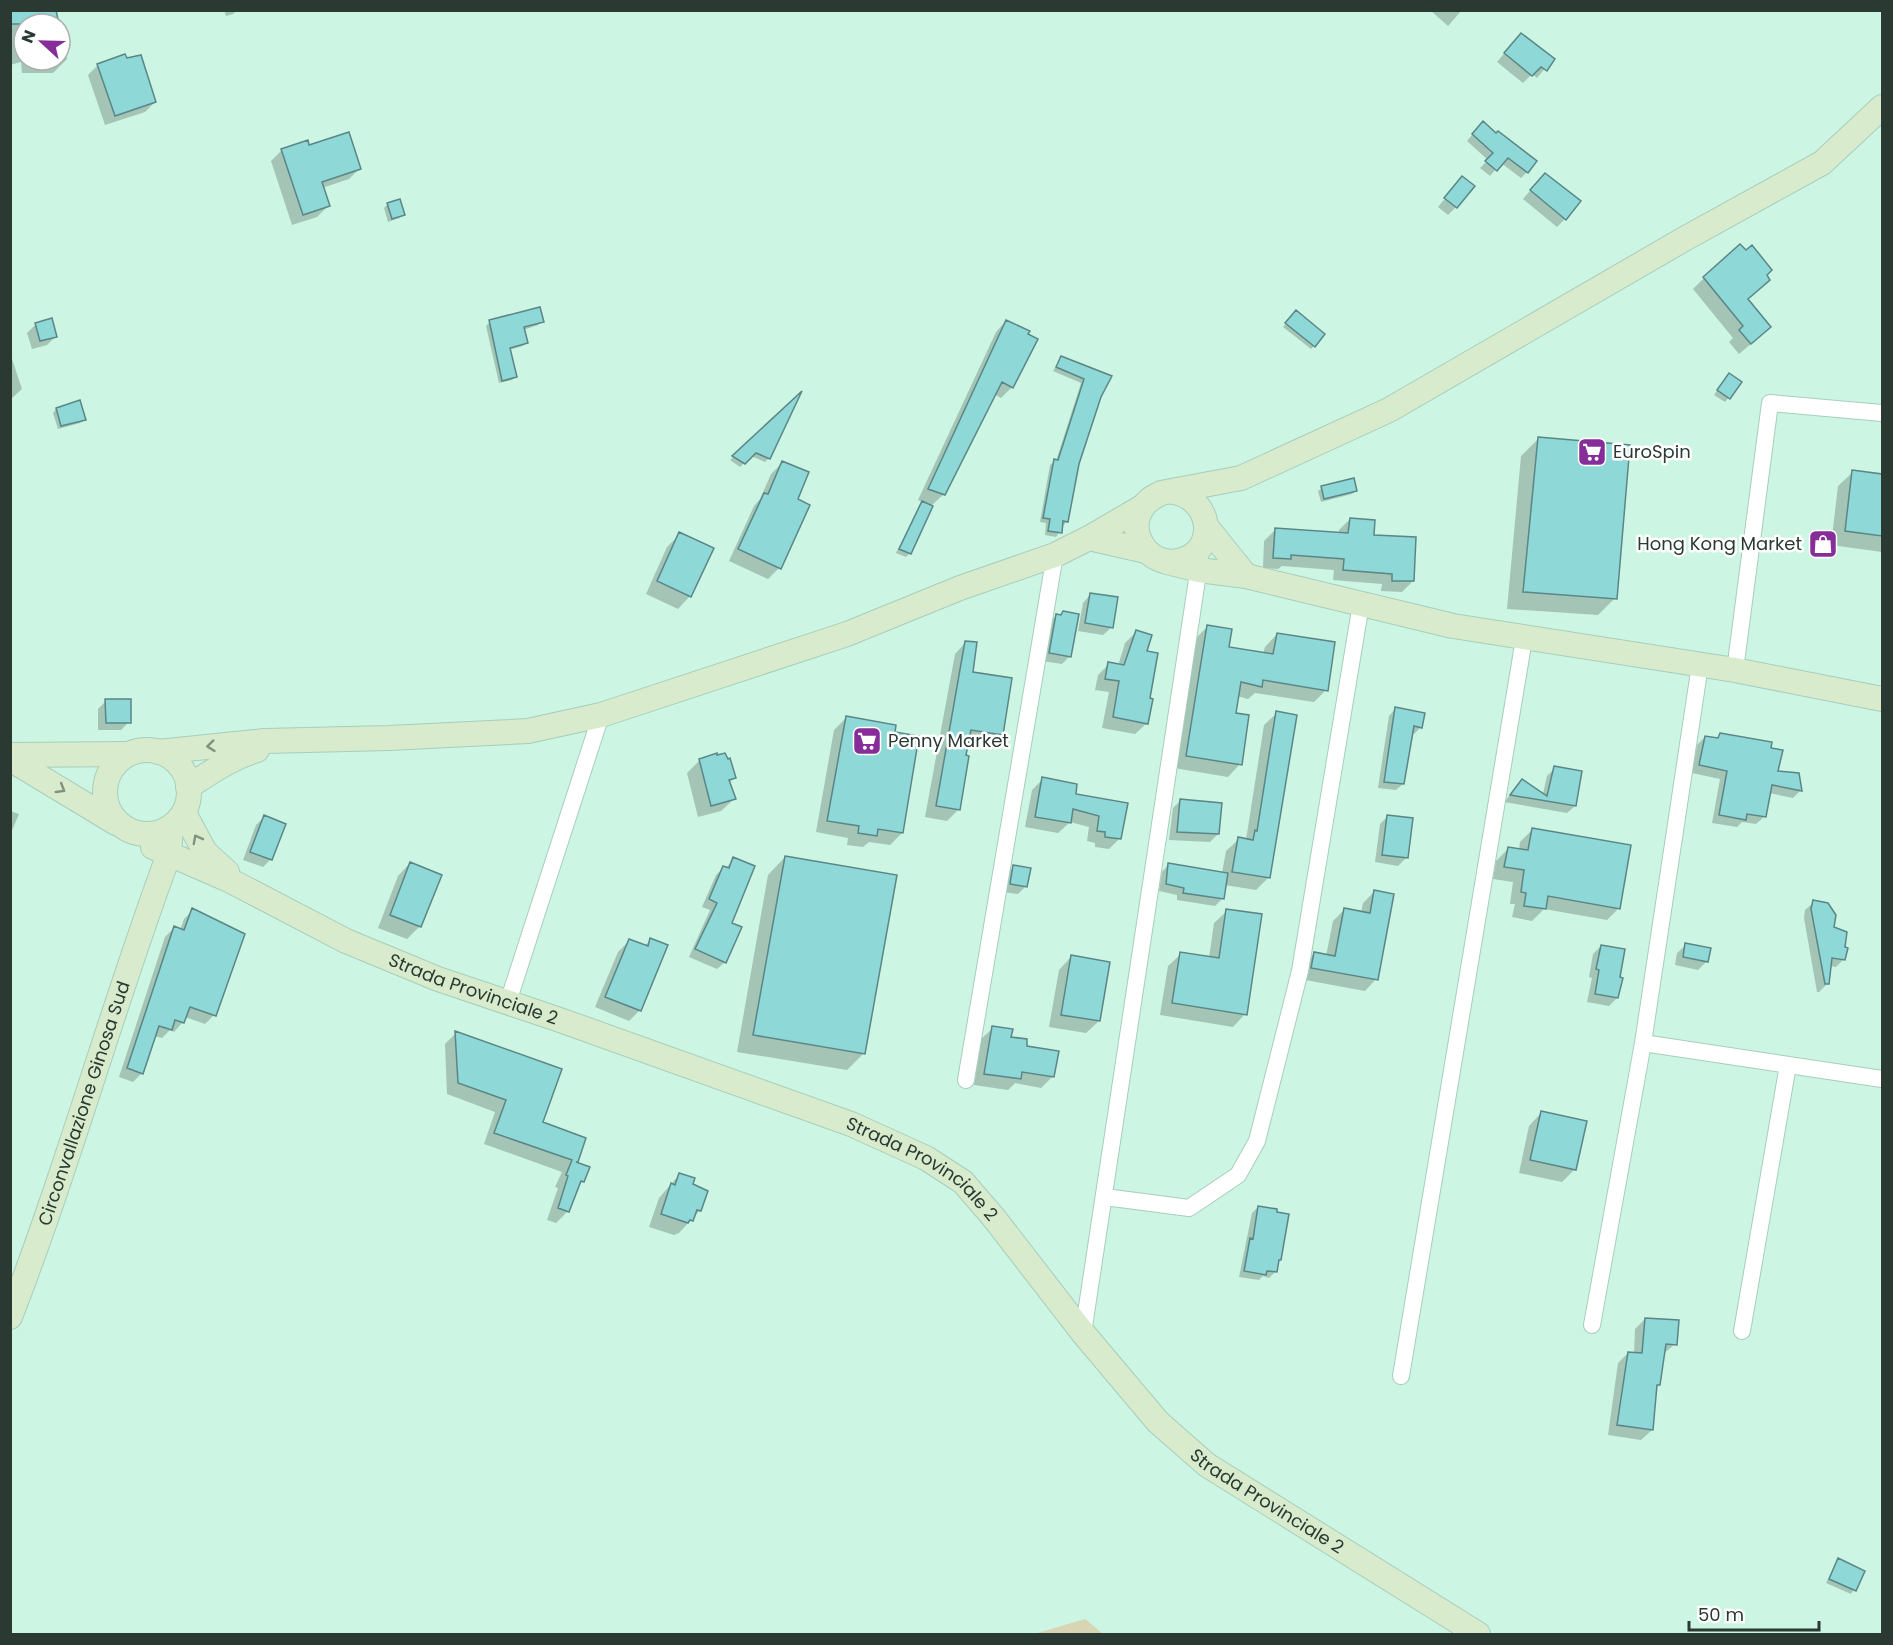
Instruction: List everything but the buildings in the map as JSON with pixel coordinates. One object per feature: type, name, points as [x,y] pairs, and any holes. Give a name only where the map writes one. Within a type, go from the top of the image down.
[{"type":"main road","points":[[10,757],[128,754],[138,751],[158,752],[265,741],[389,738],[528,730],[601,715],[847,634],[960,588],[1055,555],[1142,507],[1151,498],[1161,493],[1241,478],[1389,410],[1686,238],[1822,163],[1882,107]]},
{"type":"main road","points":[[1089,538],[1178,561],[1189,557],[1204,528],[1241,478]]},
{"type":"main road","points":[[1173,492],[1191,498],[1204,528],[1246,576]]},
{"type":"main road","points":[[1142,507],[1137,518],[1136,529],[1139,541],[1156,556],[1199,570],[1246,576],[1453,626],[1524,639],[1735,670],[1882,699]]},
{"type":"main road","points":[[158,752],[169,757],[178,765],[185,775],[188,787],[217,767],[239,756],[291,740]]},
{"type":"main road","points":[[128,754],[109,774],[105,787],[105,800],[110,813],[144,840]]},
{"type":"main road","points":[[10,757],[144,840],[246,889]]},
{"type":"main road","name":"Circonvallazione Ginosa Sud","points":[[10,1317],[32,1261],[156,888],[158,867],[144,840],[177,820],[188,801],[188,787]]},
{"type":"main road","points":[[144,840],[147,835],[160,833],[177,820],[205,852],[246,889]]},
{"type":"main road","name":"Strada Provinciale 2","points":[[246,889],[346,941],[438,979],[851,1124],[926,1158],[963,1182],[994,1218],[1083,1333],[1158,1422],[1207,1465],[1478,1635]]},
{"type":"street","points":[[1735,670],[1770,403],[1882,413]]},
{"type":"street","points":[[1083,1333],[1204,528]]},
{"type":"street","points":[[966,1080],[1055,555]]},
{"type":"street","points":[[1105,1197],[1189,1208],[1238,1175],[1257,1142],[1300,971],[1361,604]]},
{"type":"street","points":[[1401,1376],[1524,639]]},
{"type":"street","points":[[1592,1326],[1643,1043],[1700,665]]},
{"type":"street","points":[[508,1002],[601,715]]},
{"type":"street","points":[[1643,1043],[1882,1079]]},
{"type":"street","points":[[1742,1331],[1788,1065]]},
{"type":"shaded area","points":[[1085,1619],[1103,1634],[1034,1634]]},
{"type":"place","name":"EuroSpin","points":[[1592,452]]},
{"type":"place","name":"Hong Kong Market","points":[[1823,544]]},
{"type":"place","name":"Penny Market","points":[[867,741]]}]
